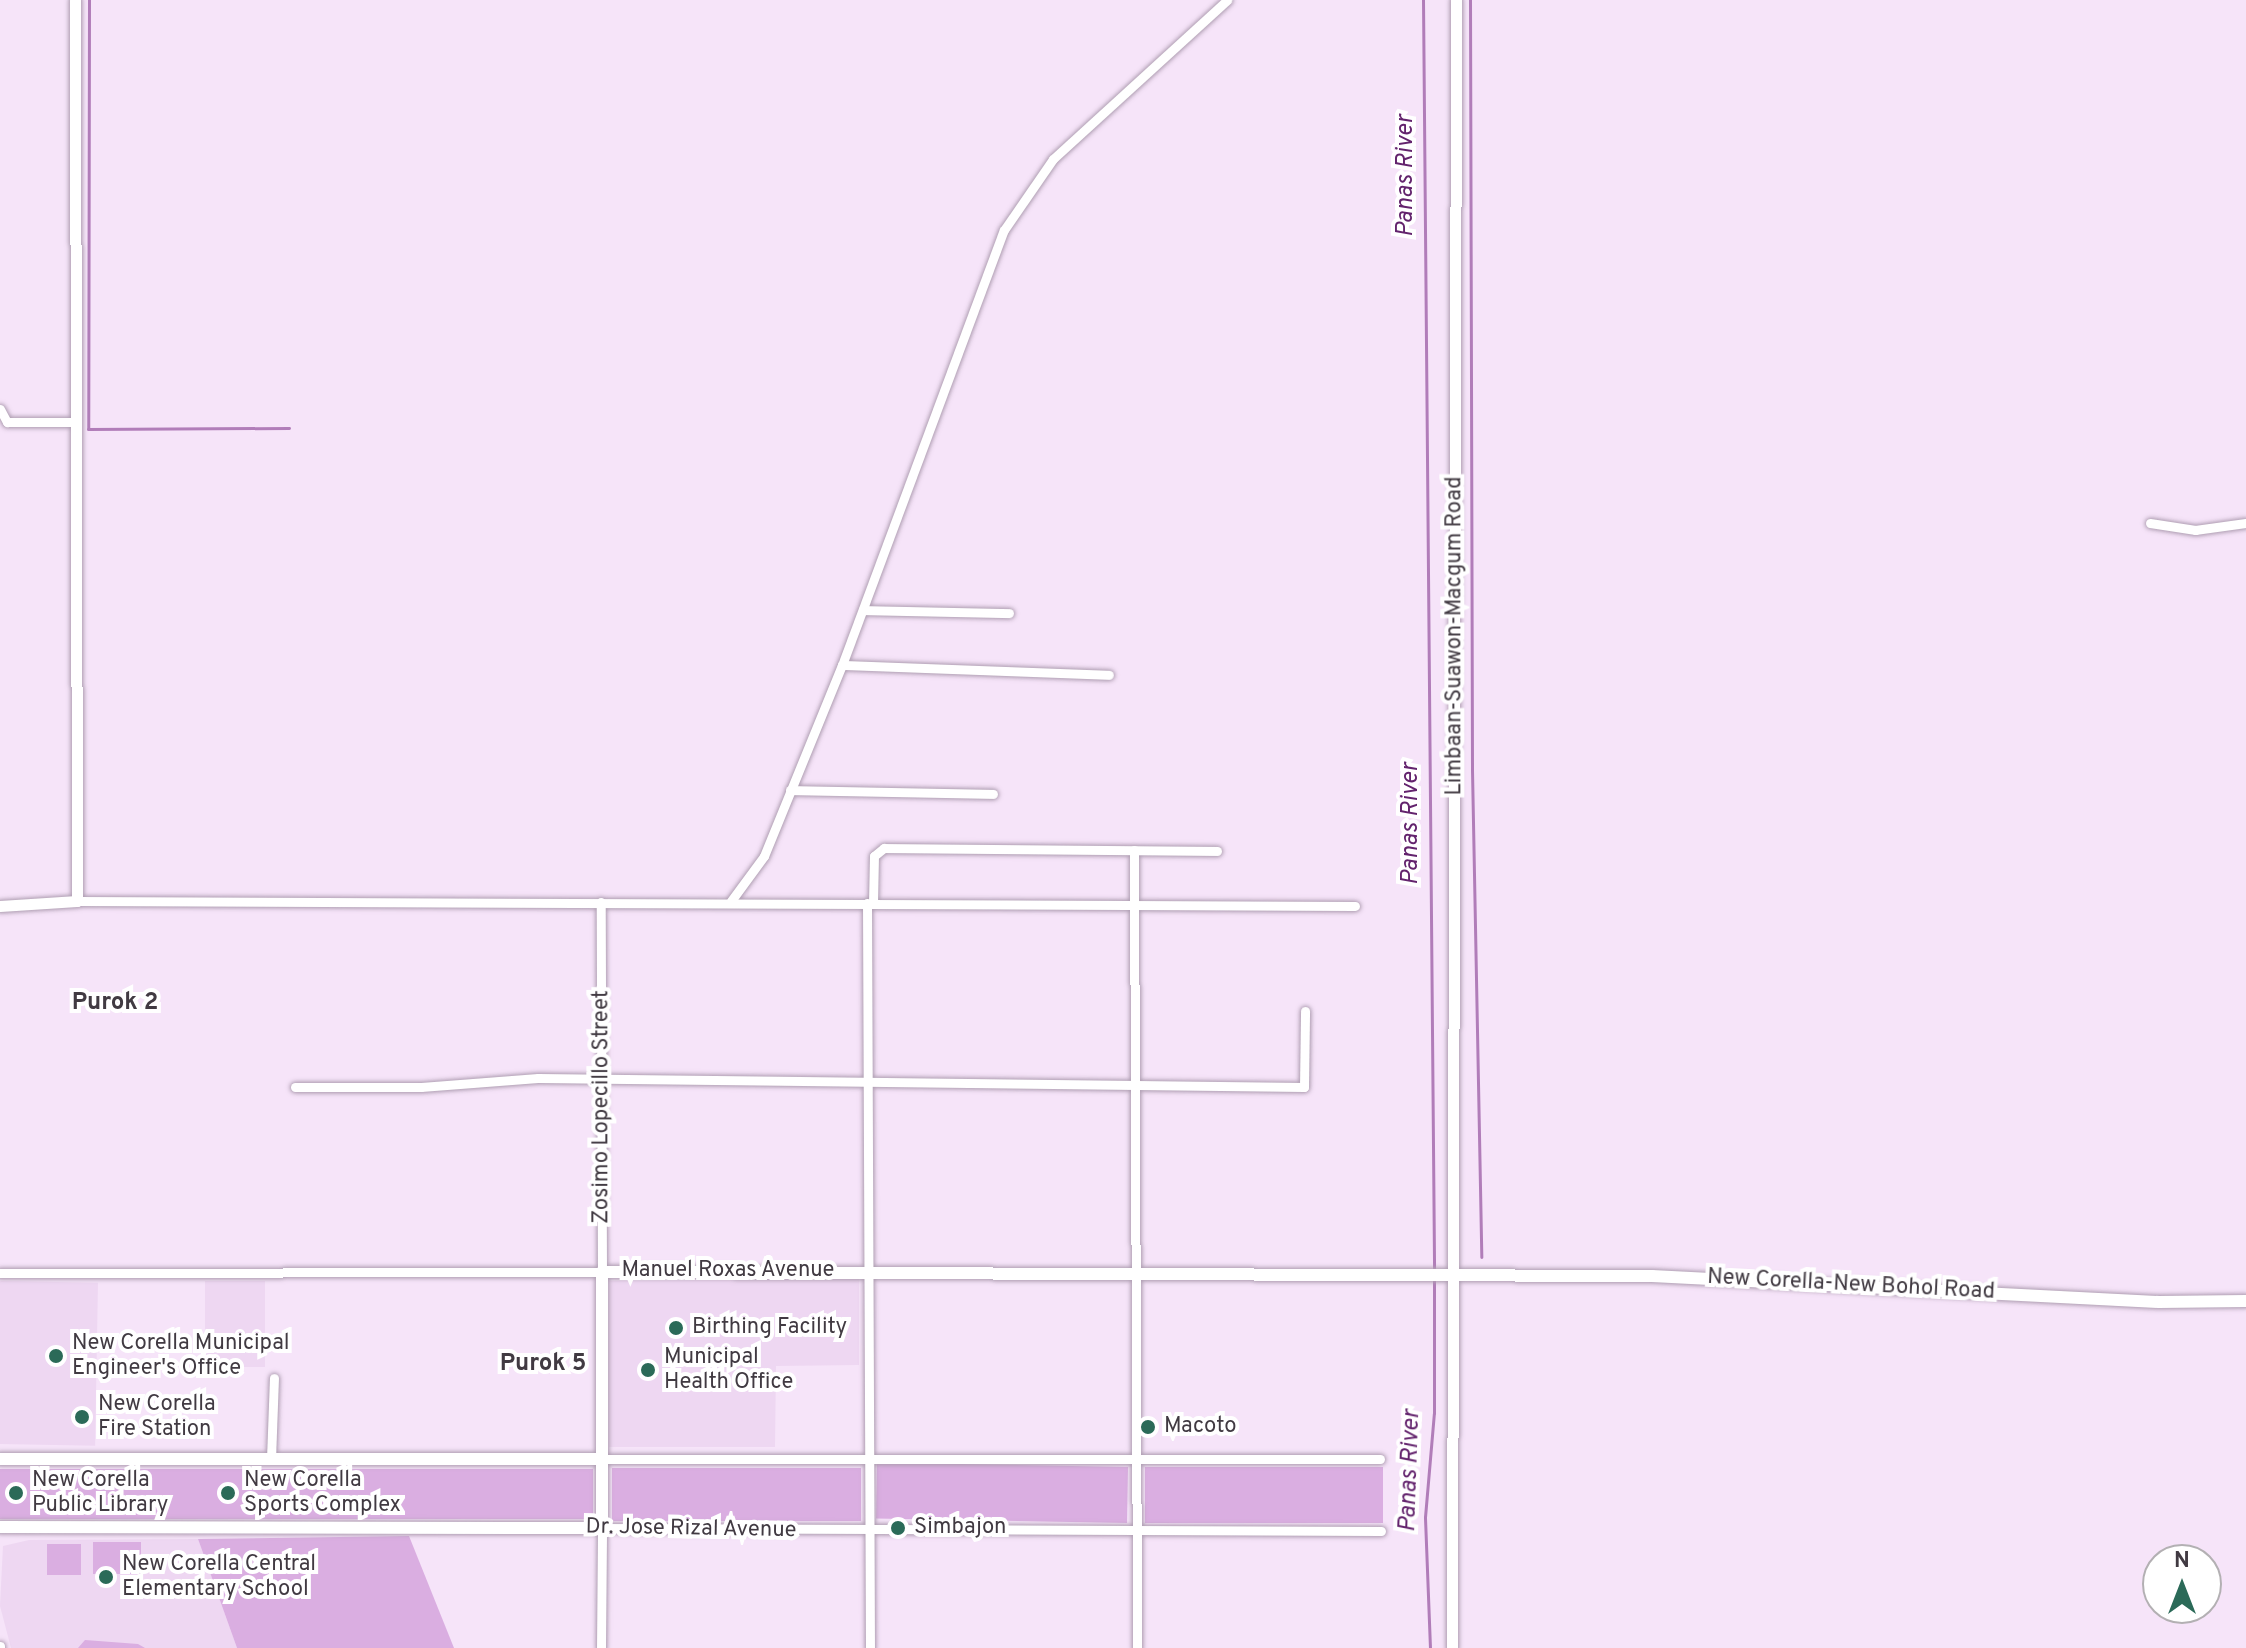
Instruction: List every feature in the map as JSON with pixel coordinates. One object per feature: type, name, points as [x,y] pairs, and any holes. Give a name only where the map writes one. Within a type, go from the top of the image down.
[{"type":"main road","name":"Manuel Roxas Avenue","points":[[602,1272],[1455,1272]]},
{"type":"main road","name":"Zosimo Lopecillo Street","points":[[602,1272],[602,1528]]},
{"type":"main road","name":"New Corella-New Bohol Road","points":[[1455,1272],[1666,1276],[2159,1302],[2246,1301]]},
{"type":"main road","points":[[0,1459],[603,1459]]},
{"type":"main road","name":"Dr. Jose Rizal Avenue","points":[[0,1527],[602,1528]]},
{"type":"street","points":[[75,0],[77,901]]},
{"type":"street","points":[[731,901],[764,856],[842,665],[996,251],[1018,206],[1053,159],[1227,0]]},
{"type":"street","name":"Limbaan-Suawon-Macgum Road","points":[[1452,1648],[1456,0]]},
{"type":"street","points":[[0,409],[7,422],[75,422]]},
{"type":"street","points":[[2150,523],[2195,530],[2246,523]]},
{"type":"street","points":[[863,610],[1009,613]]},
{"type":"street","points":[[842,665],[1109,675]]},
{"type":"street","points":[[790,790],[993,794]]},
{"type":"street","points":[[870,1648],[867,1083],[870,903],[874,856],[884,848],[1217,851]]},
{"type":"street","points":[[1134,850],[1137,1648]]},
{"type":"street","points":[[0,906],[77,901],[731,901],[1355,906]]},
{"type":"street","name":"Zosimo Lopecillo Street","points":[[601,902],[602,1272]]},
{"type":"street","points":[[295,1087],[602,1080],[1304,1087],[1305,1011]]},
{"type":"street","name":"Manuel Roxas Avenue","points":[[0,1273],[602,1272]]},
{"type":"street","points":[[271,1459],[274,1378]]},
{"type":"street","points":[[603,1459],[1380,1459]]},
{"type":"street","name":"Zosimo Lopecillo Street","points":[[601,1648],[602,1528]]},
{"type":"street","name":"Dr. Jose Rizal Avenue","points":[[602,1528],[870,1532],[1381,1531]]},
{"type":"shaded area","points":[[859,1278],[859,1365],[776,1366],[775,1447],[609,1447],[609,1281]]},
{"type":"shaded area","points":[[0,1281],[98,1283],[95,1446],[0,1444]]},
{"type":"shaded area","points":[[205,1281],[265,1281],[265,1367],[205,1367]]},
{"type":"shaded area","points":[[877,1463],[1128,1467],[1127,1523],[876,1519]]},
{"type":"shaded area","points":[[1145,1467],[1383,1467],[1383,1523],[1145,1523]]},
{"type":"shaded area","points":[[612,1468],[861,1468],[861,1521],[612,1521]]},
{"type":"shaded area","points":[[0,1469],[593,1469],[593,1519],[0,1519]]},
{"type":"shaded area","points":[[409,1536],[454,1648],[237,1648],[198,1539]]},
{"type":"shaded area","name":"New Corella Central Elementary School","points":[[198,1539],[237,1648],[11,1648],[0,1606],[3,1546],[29,1540]]},
{"type":"shaded area","points":[[93,1542],[141,1542],[141,1574],[93,1574]]},
{"type":"shaded area","points":[[47,1544],[81,1544],[81,1575],[47,1575]]},
{"type":"shaded area","points":[[85,1640],[138,1644],[145,1648],[78,1648]]},
{"type":"waterway","points":[[89,0],[88,429],[289,428]]},
{"type":"waterway","name":"Panas River","points":[[1423,0],[1434,1272]]},
{"type":"waterway","points":[[1470,0],[1472,770],[1481,1257]]},
{"type":"waterway","name":"Panas River","points":[[1430,1648],[1425,1517],[1434,1413],[1434,1280]]},
{"type":"place","name":"Birthing Facility","points":[[676,1328]]},
{"type":"place","name":"New Corella Municipal Engineer's Office","points":[[56,1356]]},
{"type":"place","name":"Municipal Health Office","points":[[648,1370]]},
{"type":"place","name":"New Corella Fire Station","points":[[82,1417]]},
{"type":"place","name":"Macoto","points":[[1148,1427]]},
{"type":"place","name":"New Corella Public Library","points":[[16,1493]]},
{"type":"place","name":"New Corella Sports Complex","points":[[228,1493]]},
{"type":"place","name":"Simbajon","points":[[898,1528]]},
{"type":"place","name":"New Corella Central Elementary School","points":[[106,1577]]},
{"type":"district","name":"Purok 2","points":[[115,1004]]},
{"type":"district","name":"Purok 5","points":[[543,1365]]}]
